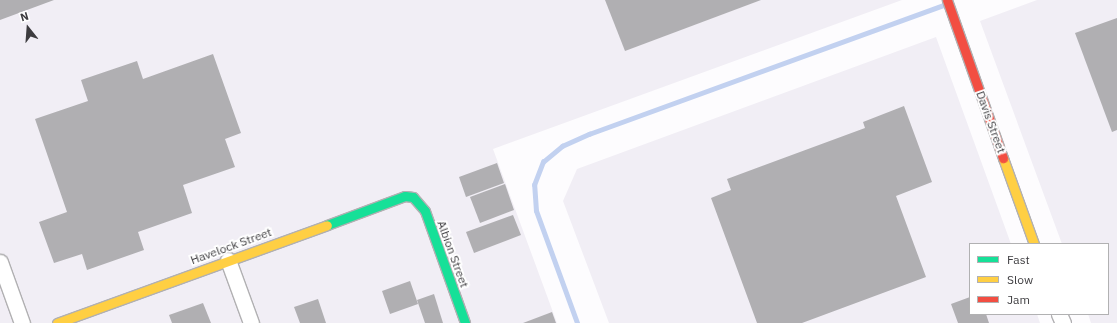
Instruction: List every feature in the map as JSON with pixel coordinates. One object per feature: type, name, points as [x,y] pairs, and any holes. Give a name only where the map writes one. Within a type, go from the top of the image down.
[{"type":"street","name":"Davis Street","points":[[946,0],[1034,243]]},
{"type":"street","name":"Havelock Street","points":[[57,323],[397,198],[413,197]]},
{"type":"street","name":"Albion Street","points":[[413,197],[425,211],[465,323]]},
{"type":"street","points":[[228,260],[251,323]]},
{"type":"street","points":[[0,262],[22,323]]},
{"type":"shaded area","points":[[0,0],[902,0],[493,149],[557,323],[0,323]]},
{"type":"shaded area","points":[[1037,0],[1117,0],[1117,323],[1091,323],[1088,315],[1109,315],[1109,243],[1062,243],[980,21]]},
{"type":"shaded area","points":[[936,37],[1011,243],[969,243],[969,315],[1037,315],[1040,323],[609,323],[563,201],[577,169]]},
{"type":"building","points":[[0,0],[54,0],[0,20]]},
{"type":"building","points":[[605,0],[761,0],[625,51]]},
{"type":"building","points":[[1117,18],[1117,130],[1112,132],[1075,33]]},
{"type":"building","points":[[213,54],[241,133],[225,139],[235,167],[183,185],[192,213],[138,232],[144,250],[87,270],[82,254],[54,263],[39,222],[67,212],[35,119],[88,101],[81,80],[137,61],[143,79]]},
{"type":"building","points":[[904,106],[932,182],[896,196],[926,277],[802,323],[757,323],[711,198],[731,190],[727,179],[865,128],[863,122]]},
{"type":"building","points":[[497,163],[504,183],[466,197],[459,177]]},
{"type":"building","points":[[505,184],[514,210],[480,223],[470,197]]},
{"type":"building","points":[[513,215],[521,235],[474,253],[466,232]]},
{"type":"building","points":[[410,281],[418,304],[390,314],[382,291]]},
{"type":"building","points":[[434,294],[443,323],[425,323],[417,300]]},
{"type":"building","points":[[969,297],[969,315],[986,315],[989,323],[958,323],[951,304]]},
{"type":"building","points":[[318,299],[326,323],[300,323],[294,307]]},
{"type":"building","points":[[203,303],[211,323],[172,323],[169,315]]},
{"type":"building","points":[[552,312],[556,323],[523,323]]},
{"type":"waterway","points":[[577,323],[536,211],[534,185],[543,162],[562,146],[589,134],[944,5]]},
{"type":"traffic: fast","points":[[327,225],[405,196],[413,197],[425,211],[465,323]]},
{"type":"traffic: slow","points":[[1003,158],[1034,243]]},
{"type":"traffic: slow","points":[[57,323],[327,225]]},
{"type":"traffic: jam","points":[[947,0],[1003,158]]}]
